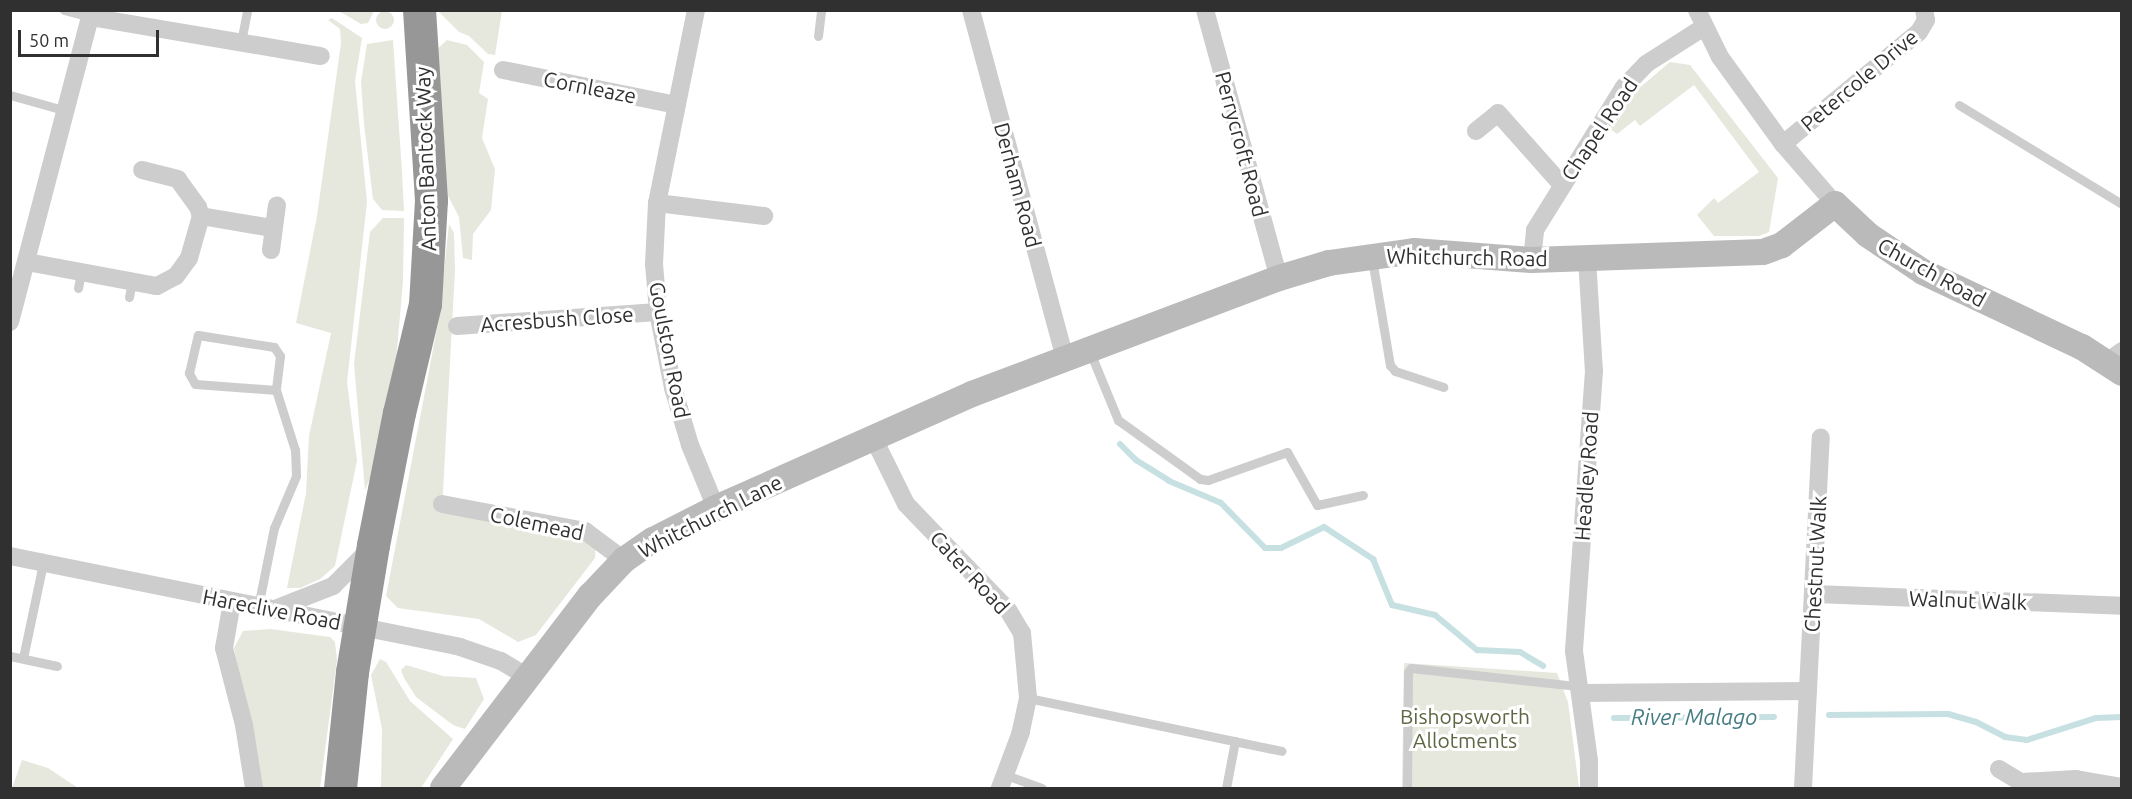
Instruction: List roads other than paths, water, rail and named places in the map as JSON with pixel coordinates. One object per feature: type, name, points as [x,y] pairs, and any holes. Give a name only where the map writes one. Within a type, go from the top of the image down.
[{"type":"highway","name":"Anton Bantock Way","points":[[398,10],[410,214],[399,413]]},
{"type":"highway","name":"Anton Bantock Way","points":[[340,789],[359,625],[399,413],[415,357],[429,267],[430,200],[419,10]]},
{"type":"street","name":"Goulston Road","points":[[696,10],[657,203],[654,264],[658,312],[690,445],[716,508]]},
{"type":"street","name":"Derham Road","points":[[971,10],[1065,358]]},
{"type":"street","name":"Perrycroft Road","points":[[1205,10],[1279,278]]},
{"type":"street","name":"Petercole Drive","points":[[1783,144],[1919,32],[1926,20],[1924,10]]},
{"type":"street","points":[[10,322],[91,14],[321,56]]},
{"type":"street","name":"Church Road","points":[[1700,19],[1783,144],[1835,204],[1868,235],[1923,272],[2117,362]]},
{"type":"street","name":"Chapel Road","points":[[1532,260],[1535,230],[1634,74],[1700,19]]},
{"type":"street","name":"Cornleaze","points":[[503,70],[677,105]]},
{"type":"street","points":[[1476,131],[1498,113],[1562,185]]},
{"type":"street","points":[[27,262],[80,280],[131,289],[156,286],[183,270],[201,216],[192,193],[178,179],[142,170]]},
{"type":"street","points":[[657,203],[764,216]]},
{"type":"street","name":"Whitchurch Road","points":[[1065,358],[1279,278],[1371,255],[1414,251],[1532,260],[1763,252],[1782,245],[1835,204]]},
{"type":"street","points":[[271,250],[272,228],[277,205]]},
{"type":"street","points":[[201,216],[272,228]]},
{"type":"street","name":"Headley Road","points":[[1587,258],[1594,371],[1574,651],[1589,761],[1589,789]]},
{"type":"street","name":"Acresbush Close","points":[[457,326],[658,312]]},
{"type":"street","name":"Whitchurch Lane","points":[[443,789],[590,596],[624,560],[653,540],[716,508],[873,437],[1065,358]]},
{"type":"street","name":"Cater Road","points":[[873,437],[906,504],[1008,610],[1017,625],[1026,659],[1028,698],[1003,782]]},
{"type":"street","name":"Chestnut Walk","points":[[1803,789],[1815,594],[1821,437]]},
{"type":"street","name":"Colemead","points":[[442,504],[585,531],[624,560]]},
{"type":"street","points":[[264,609],[333,586],[373,545]]},
{"type":"street","name":"Hareclive Road","points":[[10,556],[264,609],[359,625],[479,652],[528,677]]},
{"type":"street","name":"Walnut Walk","points":[[1815,594],[2121,606]]},
{"type":"street","points":[[232,602],[224,648],[244,725],[254,789]]},
{"type":"street","points":[[1579,689],[1808,691]]},
{"type":"street","points":[[2000,769],[2022,782],[2076,779],[2121,788]]},
{"type":"lane","points":[[64,10],[91,14]]},
{"type":"lane","points":[[241,42],[247,10]]},
{"type":"lane","points":[[818,36],[821,10]]},
{"type":"lane","points":[[10,95],[67,111]]},
{"type":"lane","points":[[1959,105],[2121,204]]},
{"type":"lane","points":[[1371,255],[1390,365],[1395,370],[1443,387]]},
{"type":"lane","points":[[264,609],[274,528],[296,476],[295,450],[276,390],[280,356],[274,347],[198,335],[189,372],[195,384],[276,390]]},
{"type":"lane","points":[[1090,349],[1118,420],[1200,479],[1208,480],[1287,452],[1317,505],[1363,495]]},
{"type":"lane","points":[[23,658],[43,562]]},
{"type":"lane","points":[[10,656],[57,666]]},
{"type":"lane","points":[[1407,789],[1408,672],[1411,668],[1579,689]]},
{"type":"lane","points":[[1028,698],[1282,751]]},
{"type":"lane","points":[[1226,789],[1235,741]]},
{"type":"lane","points":[[1003,782],[1042,789]]},
{"type":"waterway","name":"River Malago","points":[[1120,444],[1136,460],[1169,481],[1221,503],[1265,548],[1281,548],[1324,527],[1373,559],[1392,605],[1435,615],[1477,650],[1520,652],[1543,666]]},
{"type":"waterway","name":"River Malago","points":[[1829,715],[1948,714],[1976,722],[2005,737],[2027,740],[2096,718],[2122,717]]},
{"type":"waterway","name":"River Malago","points":[[1614,718],[1774,717]]},
{"type":"park label","name":"Bishopsworth Allotments","points":[[1465,728]]}]
